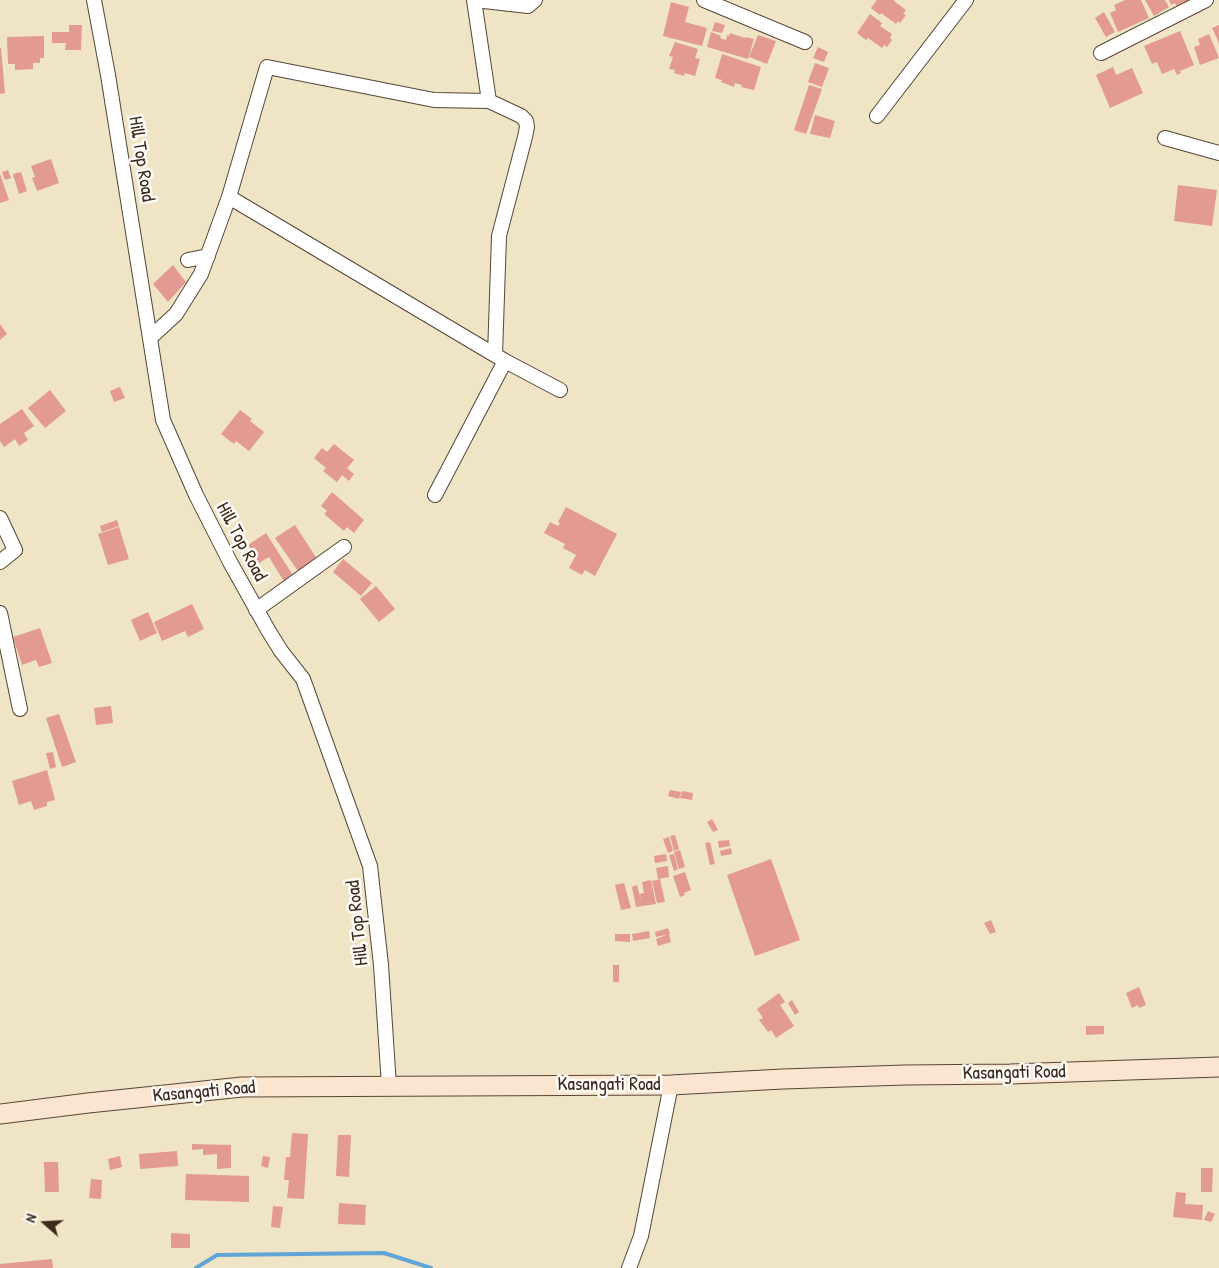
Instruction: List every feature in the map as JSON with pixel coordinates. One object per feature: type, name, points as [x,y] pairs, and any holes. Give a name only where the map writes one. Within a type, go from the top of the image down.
[{"type":"street","name":"Hill Top Road","points":[[94,0],[108,75],[163,420],[196,495],[256,610],[281,651],[303,679],[370,866],[381,964],[389,1086]]},
{"type":"street","points":[[489,101],[474,0],[528,6],[535,0]]},
{"type":"street","points":[[704,0],[805,42]]},
{"type":"street","points":[[877,116],[966,0]]},
{"type":"street","points":[[1101,53],[1206,0]]},
{"type":"street","points":[[151,337],[176,314],[201,274],[229,197],[267,67],[434,100],[489,101],[521,116],[526,120],[525,137],[499,236],[500,358],[435,495]]},
{"type":"street","points":[[1165,138],[1219,153]]},
{"type":"street","points":[[229,197],[500,358],[560,390]]},
{"type":"street","points":[[188,260],[208,256]]},
{"type":"street","points":[[0,518],[15,550],[0,562]]},
{"type":"street","points":[[256,610],[344,547]]},
{"type":"street","points":[[0,613],[20,709]]},
{"type":"street","name":"Kasangati Road","points":[[0,1114],[88,1102],[242,1088],[671,1085],[802,1078],[1219,1067]]},
{"type":"street","points":[[629,1268],[641,1236],[671,1085]]},
{"type":"building","points":[[877,0],[895,0],[906,10],[903,14],[906,15],[900,23],[898,21],[896,24],[871,8]]},
{"type":"building","points":[[1125,0],[1141,0],[1149,18],[1118,32],[1110,13],[1116,10],[1114,5]]},
{"type":"building","points":[[1145,0],[1165,0],[1169,7],[1154,16]]},
{"type":"building","points":[[1169,0],[1195,0],[1177,8],[1175,3],[1171,5]]},
{"type":"building","points":[[671,2],[689,7],[685,22],[707,28],[702,46],[663,36]]},
{"type":"building","points":[[1104,12],[1115,32],[1106,37],[1095,18]]},
{"type":"building","points":[[870,14],[882,23],[880,26],[892,34],[890,38],[892,40],[887,47],[884,45],[882,48],[857,33]]},
{"type":"building","points":[[715,22],[725,25],[722,33],[712,31]]},
{"type":"building","points":[[69,25],[82,25],[81,50],[65,50],[66,43],[52,43],[52,32],[69,32]]},
{"type":"building","points":[[1219,25],[1219,43],[1212,28]]},
{"type":"building","points":[[1180,31],[1194,65],[1180,71],[1181,73],[1177,75],[1174,69],[1162,74],[1157,62],[1152,64],[1144,46]]},
{"type":"building","points":[[711,32],[726,40],[727,35],[729,36],[730,33],[754,39],[748,59],[707,47]]},
{"type":"building","points":[[1209,34],[1219,58],[1200,65],[1194,47],[1200,45],[1198,39]]},
{"type":"building","points":[[758,35],[776,41],[767,64],[749,57]]},
{"type":"building","points":[[44,36],[44,58],[40,58],[40,63],[33,63],[33,69],[15,70],[15,64],[8,64],[7,37]]},
{"type":"building","points":[[675,42],[698,49],[695,58],[700,59],[695,76],[685,73],[684,76],[674,73],[675,70],[669,69],[673,57],[669,56]]},
{"type":"building","points":[[818,47],[828,52],[824,62],[813,58]]},
{"type":"building","points":[[0,48],[5,93],[0,94]]},
{"type":"building","points":[[722,54],[761,67],[754,90],[741,87],[742,85],[735,83],[734,87],[715,78]]},
{"type":"building","points":[[815,63],[829,68],[822,87],[808,82]]},
{"type":"building","points":[[1113,67],[1116,75],[1132,68],[1143,93],[1110,108],[1096,75]]},
{"type":"building","points":[[809,85],[822,89],[806,134],[794,130]]},
{"type":"building","points":[[815,115],[835,121],[830,138],[810,134]]},
{"type":"building","points":[[51,159],[59,183],[37,191],[32,178],[35,177],[31,166]]},
{"type":"building","points":[[8,170],[11,178],[5,180],[2,172]]},
{"type":"building","points":[[21,172],[27,191],[19,194],[13,174]]},
{"type":"building","points":[[0,174],[9,200],[0,203]]},
{"type":"building","points":[[1178,185],[1217,190],[1212,226],[1174,221]]},
{"type":"building","points":[[173,265],[186,282],[168,302],[153,284]]},
{"type":"building","points":[[0,324],[7,334],[0,340]]},
{"type":"building","points":[[120,387],[125,398],[114,402],[110,391]]},
{"type":"building","points":[[50,390],[66,411],[45,428],[28,408]]},
{"type":"building","points":[[22,409],[34,426],[24,433],[28,440],[19,446],[15,439],[4,447],[0,441],[0,424]]},
{"type":"building","points":[[240,410],[264,432],[249,451],[236,441],[234,444],[221,434]]},
{"type":"building","points":[[334,444],[354,460],[347,468],[354,474],[349,481],[342,475],[337,482],[323,471],[326,468],[314,458],[322,448],[327,452]]},
{"type":"building","points":[[332,492],[364,520],[354,533],[347,527],[344,531],[324,514],[327,511],[321,506]]},
{"type":"building","points":[[566,507],[617,534],[595,576],[585,570],[582,575],[569,568],[576,555],[563,548],[565,544],[544,533],[550,522],[558,526],[560,523],[558,522]]},
{"type":"building","points":[[117,520],[119,526],[102,532],[100,526]]},
{"type":"building","points":[[295,525],[319,562],[300,574],[275,538]]},
{"type":"building","points":[[119,527],[129,559],[108,565],[98,534]]},
{"type":"building","points":[[266,533],[294,577],[285,583],[269,557],[252,567],[246,557],[253,552],[248,545]]},
{"type":"building","points":[[343,559],[372,583],[361,596],[333,572]]},
{"type":"building","points":[[376,586],[395,609],[379,622],[360,599]]},
{"type":"building","points":[[192,604],[204,629],[188,637],[185,631],[162,641],[154,622]]},
{"type":"building","points":[[148,612],[157,633],[140,641],[131,620]]},
{"type":"building","points":[[40,628],[52,663],[39,667],[36,660],[22,665],[13,637]]},
{"type":"building","points":[[111,706],[113,723],[96,725],[94,708]]},
{"type":"building","points":[[59,714],[76,762],[62,767],[46,718]]},
{"type":"building","points":[[53,752],[56,767],[50,769],[46,753]]},
{"type":"building","points":[[47,770],[55,800],[47,802],[47,806],[34,810],[31,801],[19,805],[12,781]]},
{"type":"building","points":[[670,790],[681,792],[679,799],[668,796]]},
{"type":"building","points":[[682,791],[693,793],[692,800],[680,798]]},
{"type":"building","points":[[712,819],[718,830],[713,832],[707,822]]},
{"type":"building","points":[[675,835],[679,849],[674,851],[670,836]]},
{"type":"building","points":[[669,837],[673,851],[668,853],[663,839]]},
{"type":"building","points":[[729,840],[730,846],[719,848],[718,841]]},
{"type":"building","points":[[710,842],[715,864],[710,865],[705,843]]},
{"type":"building","points":[[731,848],[732,854],[721,856],[720,851]]},
{"type":"building","points":[[680,850],[685,867],[679,869],[674,852]]},
{"type":"building","points":[[666,854],[667,861],[655,863],[654,856]]},
{"type":"building","points":[[674,854],[678,869],[674,871],[669,855]]},
{"type":"building","points":[[771,859],[800,940],[755,956],[727,875]]},
{"type":"building","points":[[668,866],[669,877],[658,879],[656,868]]},
{"type":"building","points":[[685,872],[691,890],[680,897],[673,876]]},
{"type":"building","points":[[660,879],[665,902],[657,903],[652,881]]},
{"type":"building","points":[[651,880],[656,904],[636,907],[632,887],[637,885],[641,900],[640,894],[644,893],[642,882]]},
{"type":"building","points":[[624,883],[631,908],[621,910],[615,885]]},
{"type":"building","points":[[991,920],[996,932],[990,934],[984,923]]},
{"type":"building","points":[[668,928],[670,934],[656,937],[655,932]]},
{"type":"building","points":[[649,931],[650,938],[633,941],[632,934]]},
{"type":"building","points":[[615,934],[630,934],[630,942],[615,941]]},
{"type":"building","points":[[669,934],[671,942],[658,946],[656,939]]},
{"type":"building","points":[[613,965],[619,965],[619,982],[613,982]]},
{"type":"building","points":[[1139,987],[1146,1005],[1139,1008],[1138,1005],[1132,1008],[1126,993]]},
{"type":"building","points":[[779,993],[785,1002],[780,1005],[794,1026],[776,1038],[771,1030],[768,1032],[759,1020],[763,1018],[757,1009]]},
{"type":"building","points":[[792,1000],[799,1012],[795,1015],[788,1003]]},
{"type":"building","points":[[1086,1026],[1104,1026],[1104,1034],[1086,1035]]},
{"type":"building","points":[[292,1133],[308,1134],[304,1199],[287,1198],[289,1180],[284,1180],[286,1157],[290,1157]]},
{"type":"building","points":[[338,1135],[351,1135],[349,1177],[336,1176]]},
{"type":"building","points":[[192,1144],[231,1145],[231,1168],[217,1169],[217,1154],[203,1155],[203,1149],[192,1150]]},
{"type":"building","points":[[177,1151],[178,1166],[140,1169],[139,1154]]},
{"type":"building","points":[[120,1156],[122,1167],[110,1170],[108,1159]]},
{"type":"building","points":[[263,1156],[270,1157],[268,1168],[261,1166]]},
{"type":"building","points":[[44,1162],[58,1162],[59,1192],[45,1192]]},
{"type":"building","points":[[1201,1168],[1213,1168],[1212,1192],[1201,1192]]},
{"type":"building","points":[[186,1174],[249,1176],[249,1202],[185,1200]]},
{"type":"building","points":[[91,1179],[102,1180],[101,1199],[89,1198]]},
{"type":"building","points":[[1176,1192],[1186,1193],[1185,1204],[1203,1205],[1202,1220],[1173,1217]]},
{"type":"building","points":[[339,1203],[366,1205],[365,1225],[338,1224]]},
{"type":"building","points":[[273,1206],[283,1207],[280,1228],[271,1227]]},
{"type":"building","points":[[1208,1211],[1215,1214],[1211,1222],[1204,1220]]},
{"type":"building","points":[[171,1233],[190,1234],[190,1248],[171,1248]]},
{"type":"building","points":[[52,1259],[53,1268],[0,1268],[0,1264]]},
{"type":"waterway","points":[[196,1268],[217,1255],[384,1253],[431,1268]]}]
